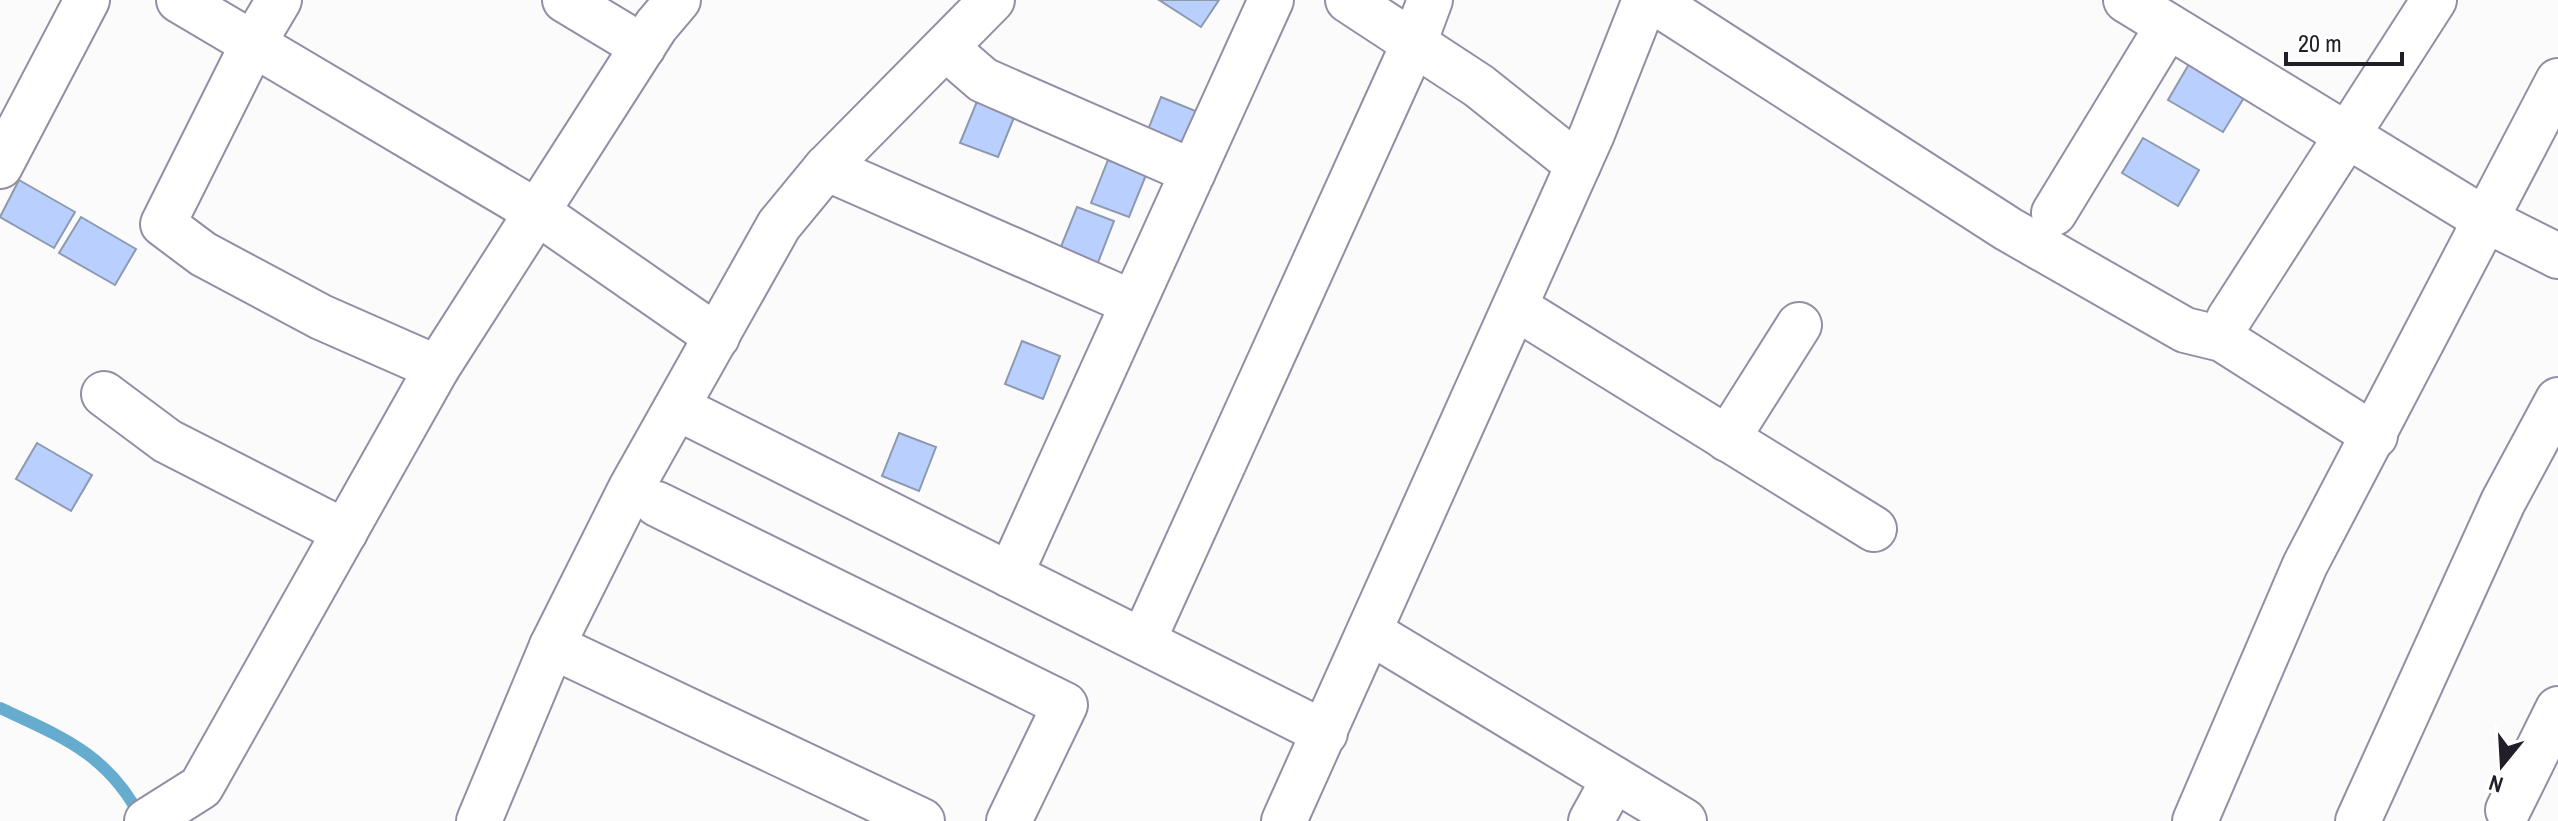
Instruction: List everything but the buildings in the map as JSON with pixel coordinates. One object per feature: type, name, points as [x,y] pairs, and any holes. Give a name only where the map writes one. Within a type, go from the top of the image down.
[{"type":"street","points":[[0,166],[87,0]]},
{"type":"street","points":[[179,0],[537,212],[717,337]]},
{"type":"street","points":[[279,0],[253,44],[163,224],[203,254],[321,317],[437,368]]},
{"type":"street","points":[[565,0],[643,47]]},
{"type":"street","points":[[147,821],[201,787],[437,368],[643,47],[678,0]]},
{"type":"street","points":[[492,816],[552,646],[631,488],[779,225],[826,168],[992,0]]},
{"type":"street","points":[[1010,575],[1271,0]]},
{"type":"street","points":[[1348,0],[1479,86],[1578,165]]},
{"type":"street","points":[[1143,641],[1414,43],[1430,0]]},
{"type":"street","points":[[1284,821],[1578,165],[1645,0]]},
{"type":"street","points":[[1652,0],[2008,229],[2185,330],[2222,339],[2375,436]]},
{"type":"street","points":[[2126,0],[2484,219],[2558,256]]},
{"type":"street","points":[[2229,319],[2434,0]]},
{"type":"street","points":[[2054,213],[2168,26]]},
{"type":"street","points":[[946,48],[983,80],[1193,172]]},
{"type":"street","points":[[2195,821],[2305,565],[2558,81]]},
{"type":"street","points":[[826,168],[1133,303]]},
{"type":"street","points":[[1515,307],[1874,529]]},
{"type":"street","points":[[1727,439],[1799,325]]},
{"type":"street","points":[[104,394],[167,441],[345,532]]},
{"type":"street","points":[[2358,821],[2503,502],[2558,400]]},
{"type":"street","points":[[678,408],[1325,733]]},
{"type":"street","points":[[657,504],[1065,705],[1009,821]]},
{"type":"street","points":[[1370,632],[1684,821]]},
{"type":"street","points":[[552,646],[922,821]]},
{"type":"street","points":[[2508,810],[2558,709]]},
{"type":"street","points":[[1591,821],[1614,779]]},
{"type":"waterway","points":[[0,708],[44,728],[98,763],[114,778],[141,818]]}]
